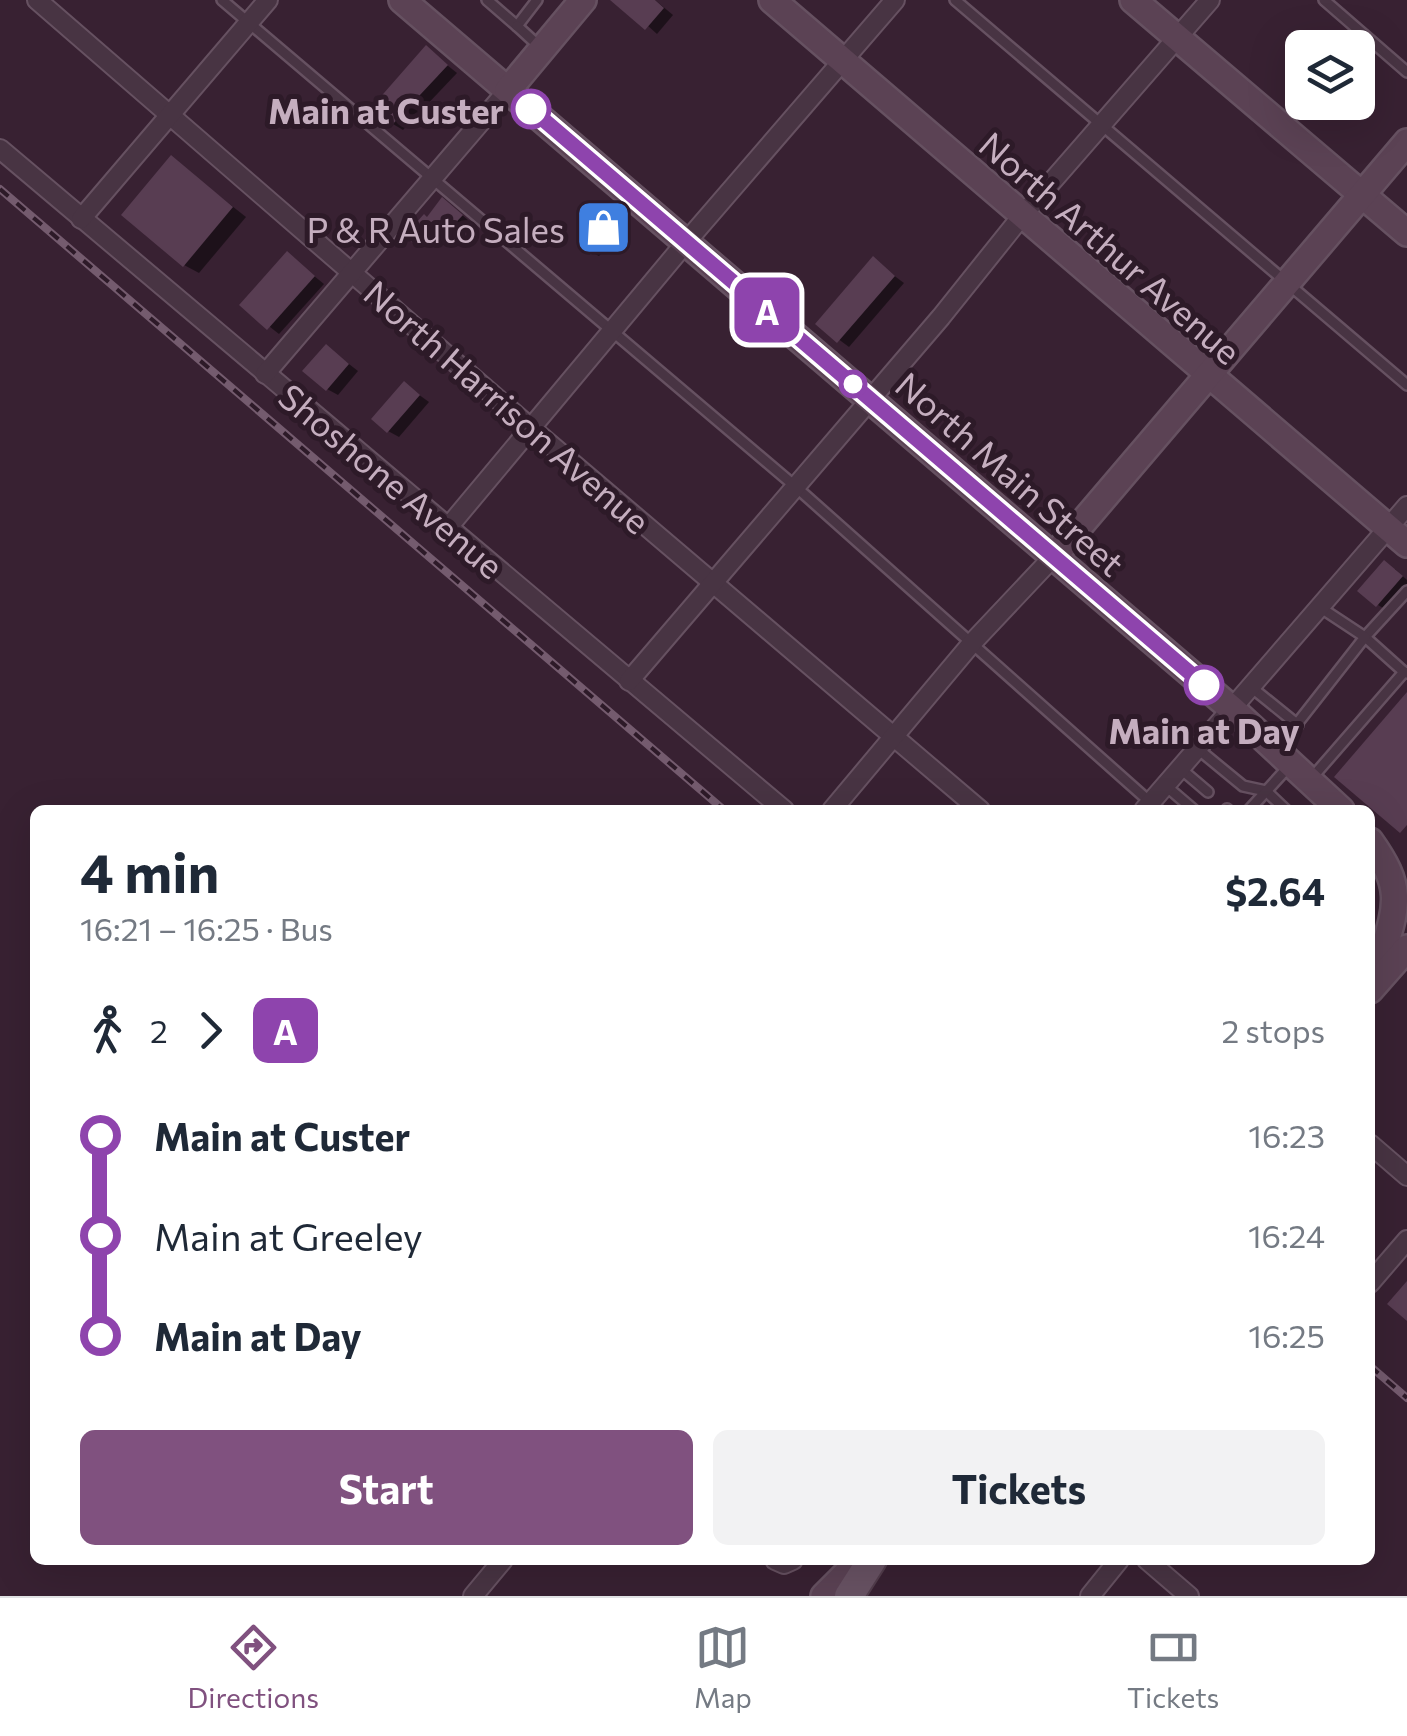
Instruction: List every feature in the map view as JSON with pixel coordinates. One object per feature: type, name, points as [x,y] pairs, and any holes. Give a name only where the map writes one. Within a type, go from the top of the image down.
[{"type":"main road","name":"North Main Street","points":[[402,0],[1232,709],[1336,805]]},
{"type":"main road","points":[[508,90],[583,0]]},
{"type":"main road","name":"North Arthur Avenue","points":[[772,0],[1397,536]]},
{"type":"main road","points":[[1133,0],[1407,233]]},
{"type":"main road","points":[[1054,556],[1407,142]]},
{"type":"main road","points":[[1375,842],[1407,864]]},
{"type":"main road","points":[[1375,846],[1396,886],[1393,956]]},
{"type":"main road","points":[[1375,983],[1393,956],[1407,921]]},
{"type":"main road","points":[[824,1596],[855,1565]]},
{"type":"main road","points":[[849,1596],[869,1565]]},
{"type":"street","name":"North Harrison Avenue","points":[[36,0],[974,805]]},
{"type":"street","points":[[81,219],[268,0]]},
{"type":"street","points":[[450,526],[687,241],[895,0]]},
{"type":"street","points":[[630,681],[1210,0]]},
{"type":"street","points":[[265,374],[508,90]]},
{"type":"street","name":"Shoshone Avenue","points":[[0,149],[778,805]]},
{"type":"street","points":[[1153,805],[1320,607],[1397,536],[1407,506]]},
{"type":"street","points":[[836,805],[972,643],[1054,556]]},
{"type":"street","points":[[1375,1148],[1407,1176]]},
{"type":"street","points":[[1375,1277],[1407,1240]]},
{"type":"street","points":[[472,1596],[500,1565]]},
{"type":"street","points":[[1090,1596],[1116,1565]]},
{"type":"street","points":[[1153,1565],[1188,1596]]},
{"type":"lane","points":[[222,0],[796,487],[1148,805]]},
{"type":"lane","points":[[487,0],[542,49]]},
{"type":"lane","points":[[517,26],[537,0]]},
{"type":"lane","points":[[956,0],[1407,385]]},
{"type":"lane","points":[[1324,0],[1407,72]]},
{"type":"lane","points":[[1293,765],[1298,725],[1365,637],[1407,591]]},
{"type":"lane","points":[[1253,805],[1293,765],[1405,672],[1365,637],[1320,607]]},
{"type":"lane","points":[[1251,687],[1298,725]]},
{"type":"lane","points":[[1198,749],[1243,786],[1266,791],[1281,805]]},
{"type":"lane","points":[[1181,768],[1208,792]]},
{"type":"lane","points":[[1166,786],[1188,805]]},
{"type":"building","points":[[610,0],[655,0],[664,8],[645,30]]},
{"type":"building","points":[[426,45],[448,65],[391,126],[370,109]]},
{"type":"building","points":[[171,155],[233,207],[183,267],[121,215]]},
{"type":"building","points":[[442,197],[463,215],[441,238],[431,228],[414,244],[409,240],[420,226],[416,223],[424,214],[427,217]]},
{"type":"building","name":"P & R Auto Sales","points":[[602,219],[625,237],[614,251],[602,241],[591,255],[580,244]]},
{"type":"building","points":[[287,251],[315,276],[267,330],[239,305]]},
{"type":"building","points":[[873,256],[895,276],[837,343],[815,324]]},
{"type":"building","points":[[326,344],[349,364],[326,391],[302,371]]},
{"type":"building","points":[[404,381],[420,395],[387,433],[371,419]]},
{"type":"building","points":[[1384,560],[1403,576],[1376,607],[1357,591]]},
{"type":"building","points":[[1407,692],[1407,825],[1400,833],[1375,812],[1375,805],[1367,805],[1334,777]]},
{"type":"building","points":[[1407,1281],[1407,1321],[1387,1304]]},
{"type":"railway","points":[[0,189],[718,805]]},
{"type":"railway","points":[[1375,1370],[1407,1398]]},
{"type":"bus line","name":"A","points":[[531,109],[1204,685]]},
{"type":"place","name":"Main at Custer","points":[[531,109]]},
{"type":"place","name":"P & R Auto Sales","points":[[604,228]]},
{"type":"place","name":"Main at Day","points":[[1204,685]]}]
